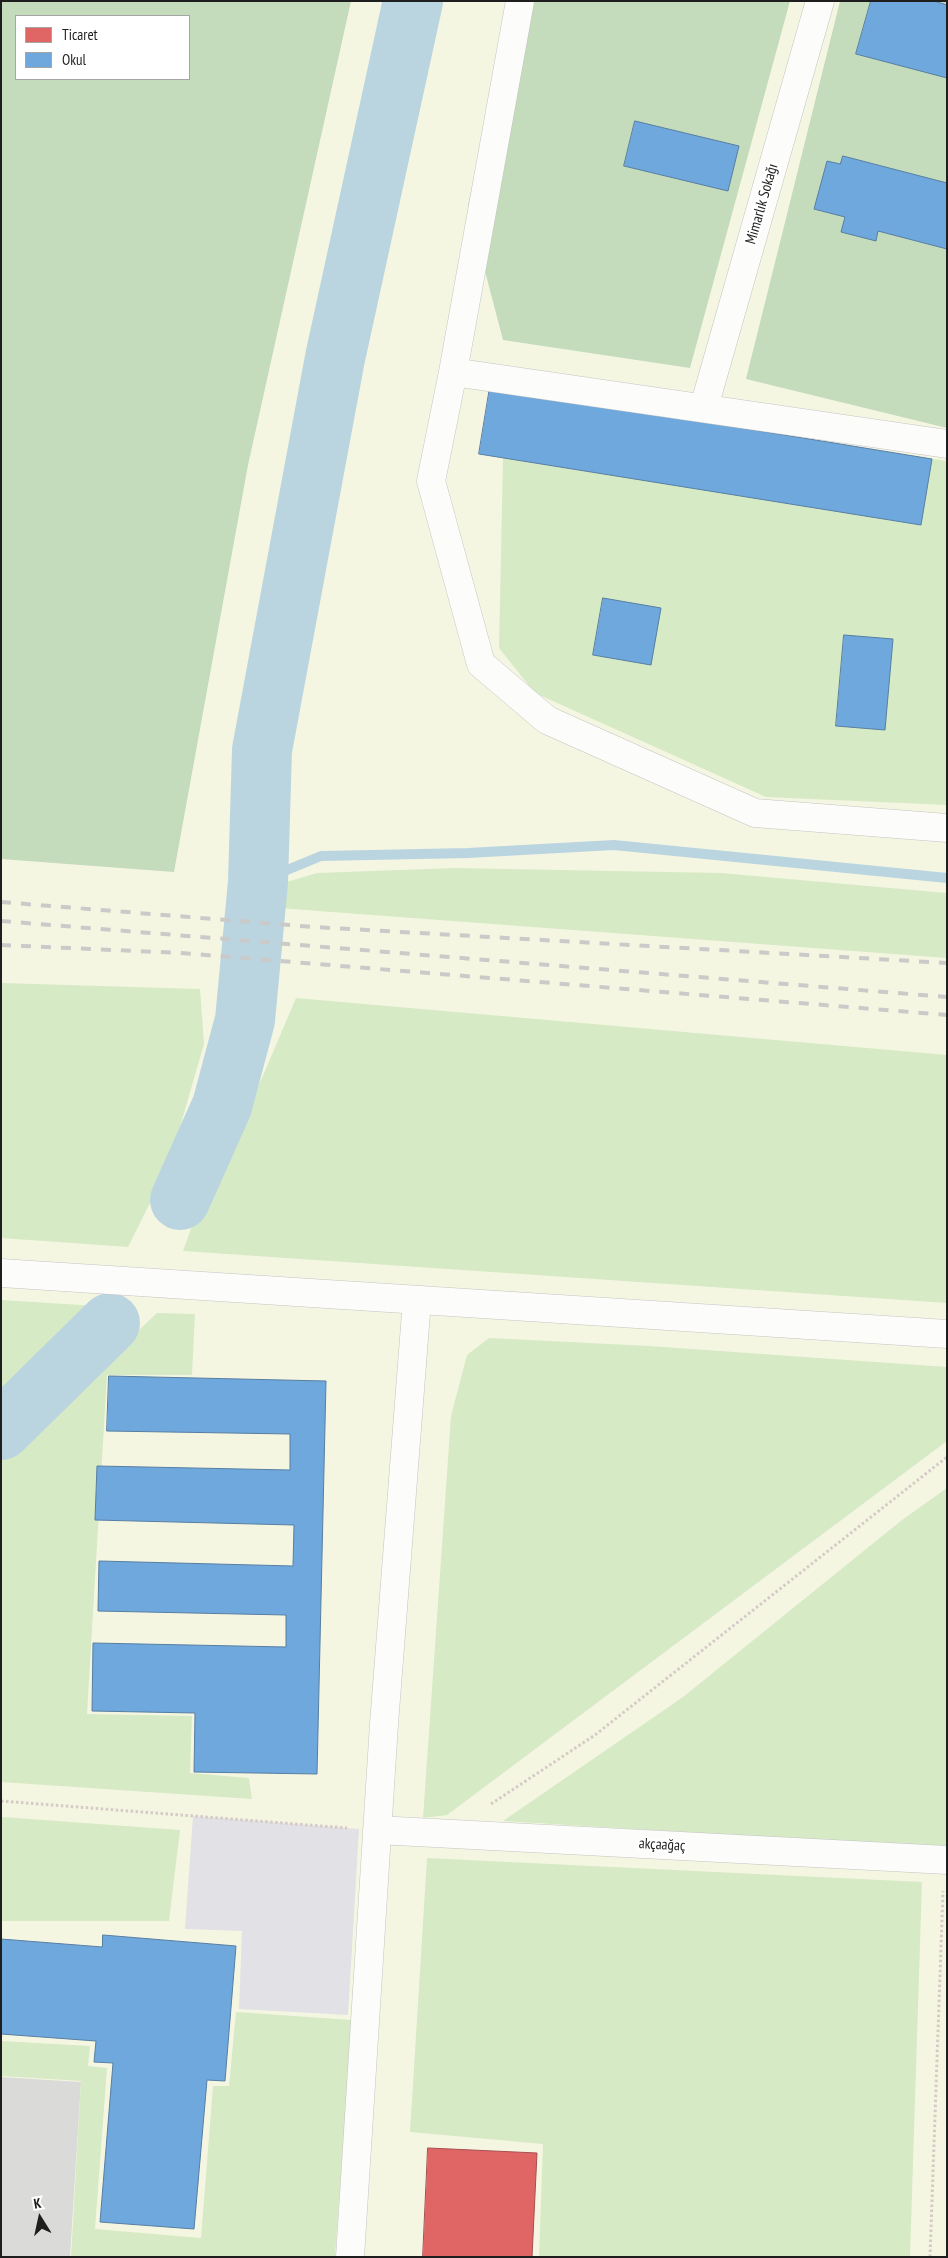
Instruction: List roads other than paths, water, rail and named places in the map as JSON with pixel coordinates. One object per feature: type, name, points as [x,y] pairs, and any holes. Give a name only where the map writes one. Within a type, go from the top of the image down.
[{"type":"street","points":[[520,1],[453,372],[431,481],[481,664],[547,720],[755,813],[947,828]]},
{"type":"street","name":"Mimarlık Sokağı","points":[[704,407],[820,1]]},
{"type":"street","points":[[453,372],[704,407],[947,444]]},
{"type":"street","points":[[1,1273],[947,1334]]},
{"type":"street","points":[[350,2257],[384,1724],[416,1300]]},
{"type":"street","name":"akçaağaç","points":[[377,1830],[946,1860]]},
{"type":"waterway","points":[[180,1200],[222,1106],[245,1020],[258,882],[262,750],[335,358],[413,1]]},
{"type":"waterway","points":[[258,882],[321,856],[468,853],[614,845],[947,878]]},
{"type":"waterway","points":[[1,1430],[110,1323]]},
{"type":"railway","points":[[1,902],[314,927],[947,963]]},
{"type":"railway","points":[[1,921],[947,997]]},
{"type":"railway","points":[[1,945],[181,953],[947,1015]]}]
